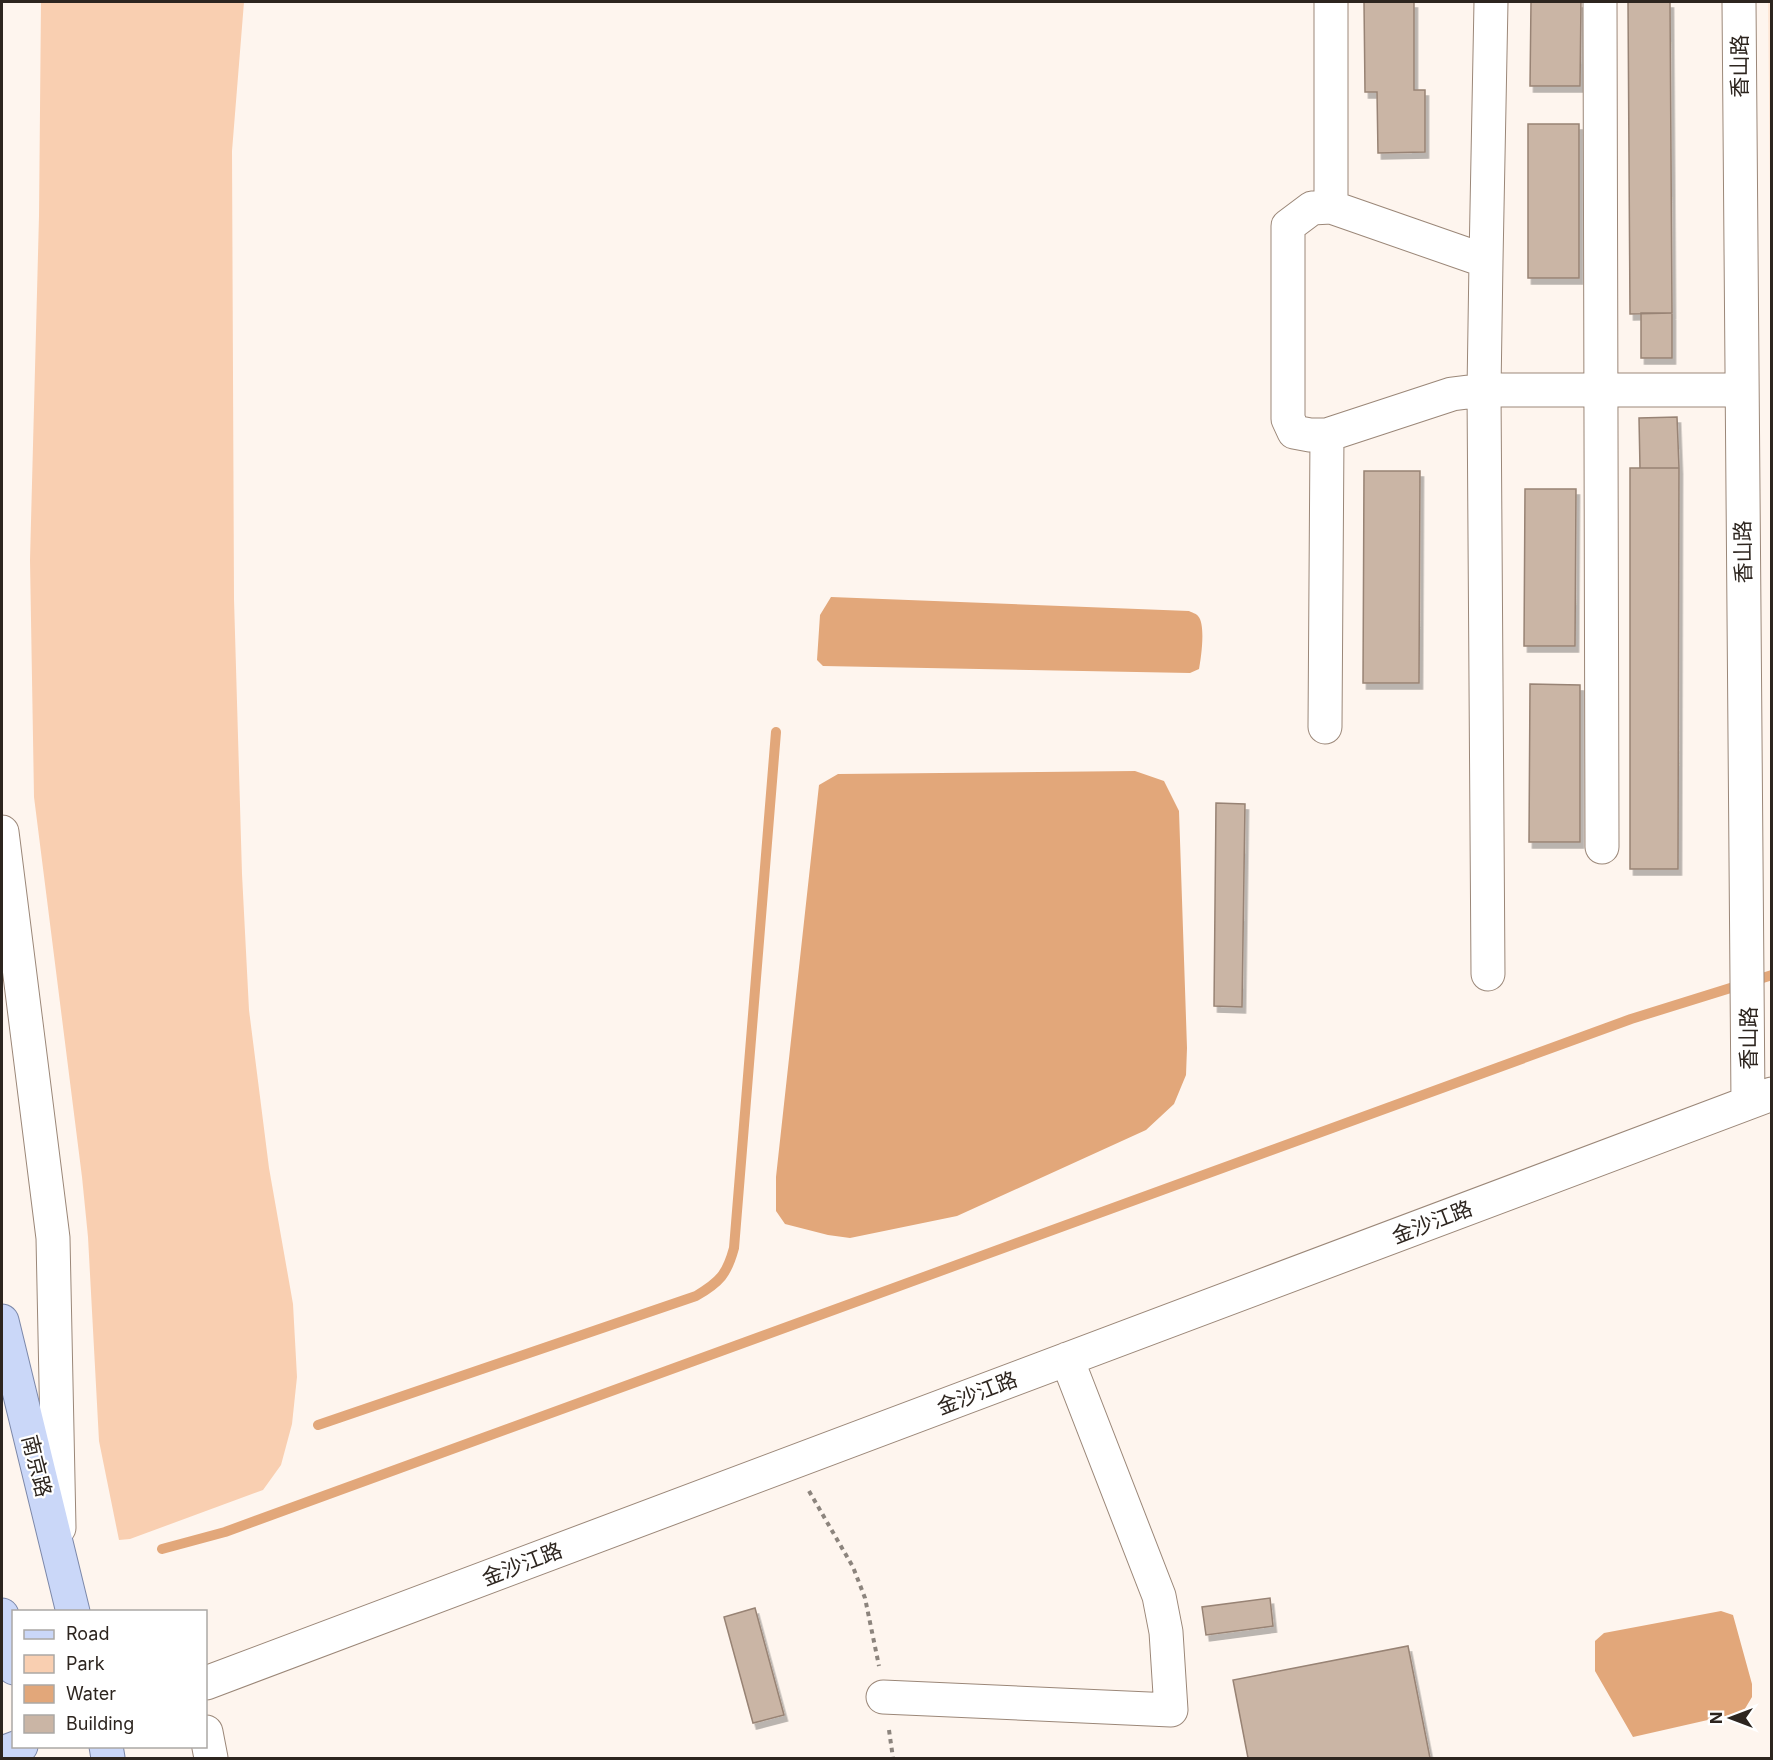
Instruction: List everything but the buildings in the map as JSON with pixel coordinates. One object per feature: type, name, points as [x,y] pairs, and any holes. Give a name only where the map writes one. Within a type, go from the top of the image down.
[{"type":"main road","name":"南京路","points":[[2,1320],[73,1610]]},
{"type":"main road","points":[[2,1615],[12,1659]]},
{"type":"street","points":[[1331,2],[1331,207]]},
{"type":"street","points":[[1488,974],[1484,390],[1491,2]]},
{"type":"street","points":[[1600,2],[1602,847]]},
{"type":"street","name":"香山路","points":[[1739,2],[1747,982],[1760,1099]]},
{"type":"street","points":[[1486,261],[1331,207],[1312,208],[1288,226],[1288,419],[1294,432],[1327,435],[1452,394],[1484,390],[1742,390]]},
{"type":"street","points":[[1325,727],[1327,435]]},
{"type":"street","points":[[2,832],[52,1238],[60,1559]]},
{"type":"street","name":"金沙江路","points":[[207,1683],[1760,1099]]},
{"type":"street","points":[[884,1697],[1171,1710],[1166,1632],[1160,1596],[1067,1359]]},
{"type":"street","points":[[207,1737],[211,1758]]},
{"type":"path","points":[[793,1462],[853,1568],[865,1598],[877,1648],[893,1758]]},
{"type":"shaded area","points":[[1768,2],[1772,2],[1771,284]]},
{"type":"green space","points":[[41,2],[244,2],[232,151],[234,599],[242,874],[249,1010],[269,1168],[293,1304],[297,1377],[292,1424],[281,1465],[263,1490],[130,1539],[119,1540],[99,1441],[88,1237],[82,1177],[34,797],[30,560],[39,216]]},
{"type":"water","points":[[831,597],[1189,611],[1197,615],[1202,626],[1201,658],[1199,669],[1190,673],[823,666],[817,660],[820,615]]},
{"type":"water","points":[[1135,771],[1164,781],[1179,811],[1187,1048],[1186,1075],[1174,1104],[1146,1130],[957,1216],[850,1238],[785,1224],[776,1211],[776,1177],[819,785],[838,774]]},
{"type":"water","points":[[1721,1611],[1733,1615],[1752,1684],[1752,1697],[1743,1712],[1633,1737],[1595,1671],[1595,1641],[1604,1633]]},
{"type":"waterway","points":[[318,1425],[696,1296],[717,1282],[725,1271],[734,1248],[776,732]]},
{"type":"waterway","points":[[162,1549],[225,1532],[1631,1019],[1772,975]]}]
